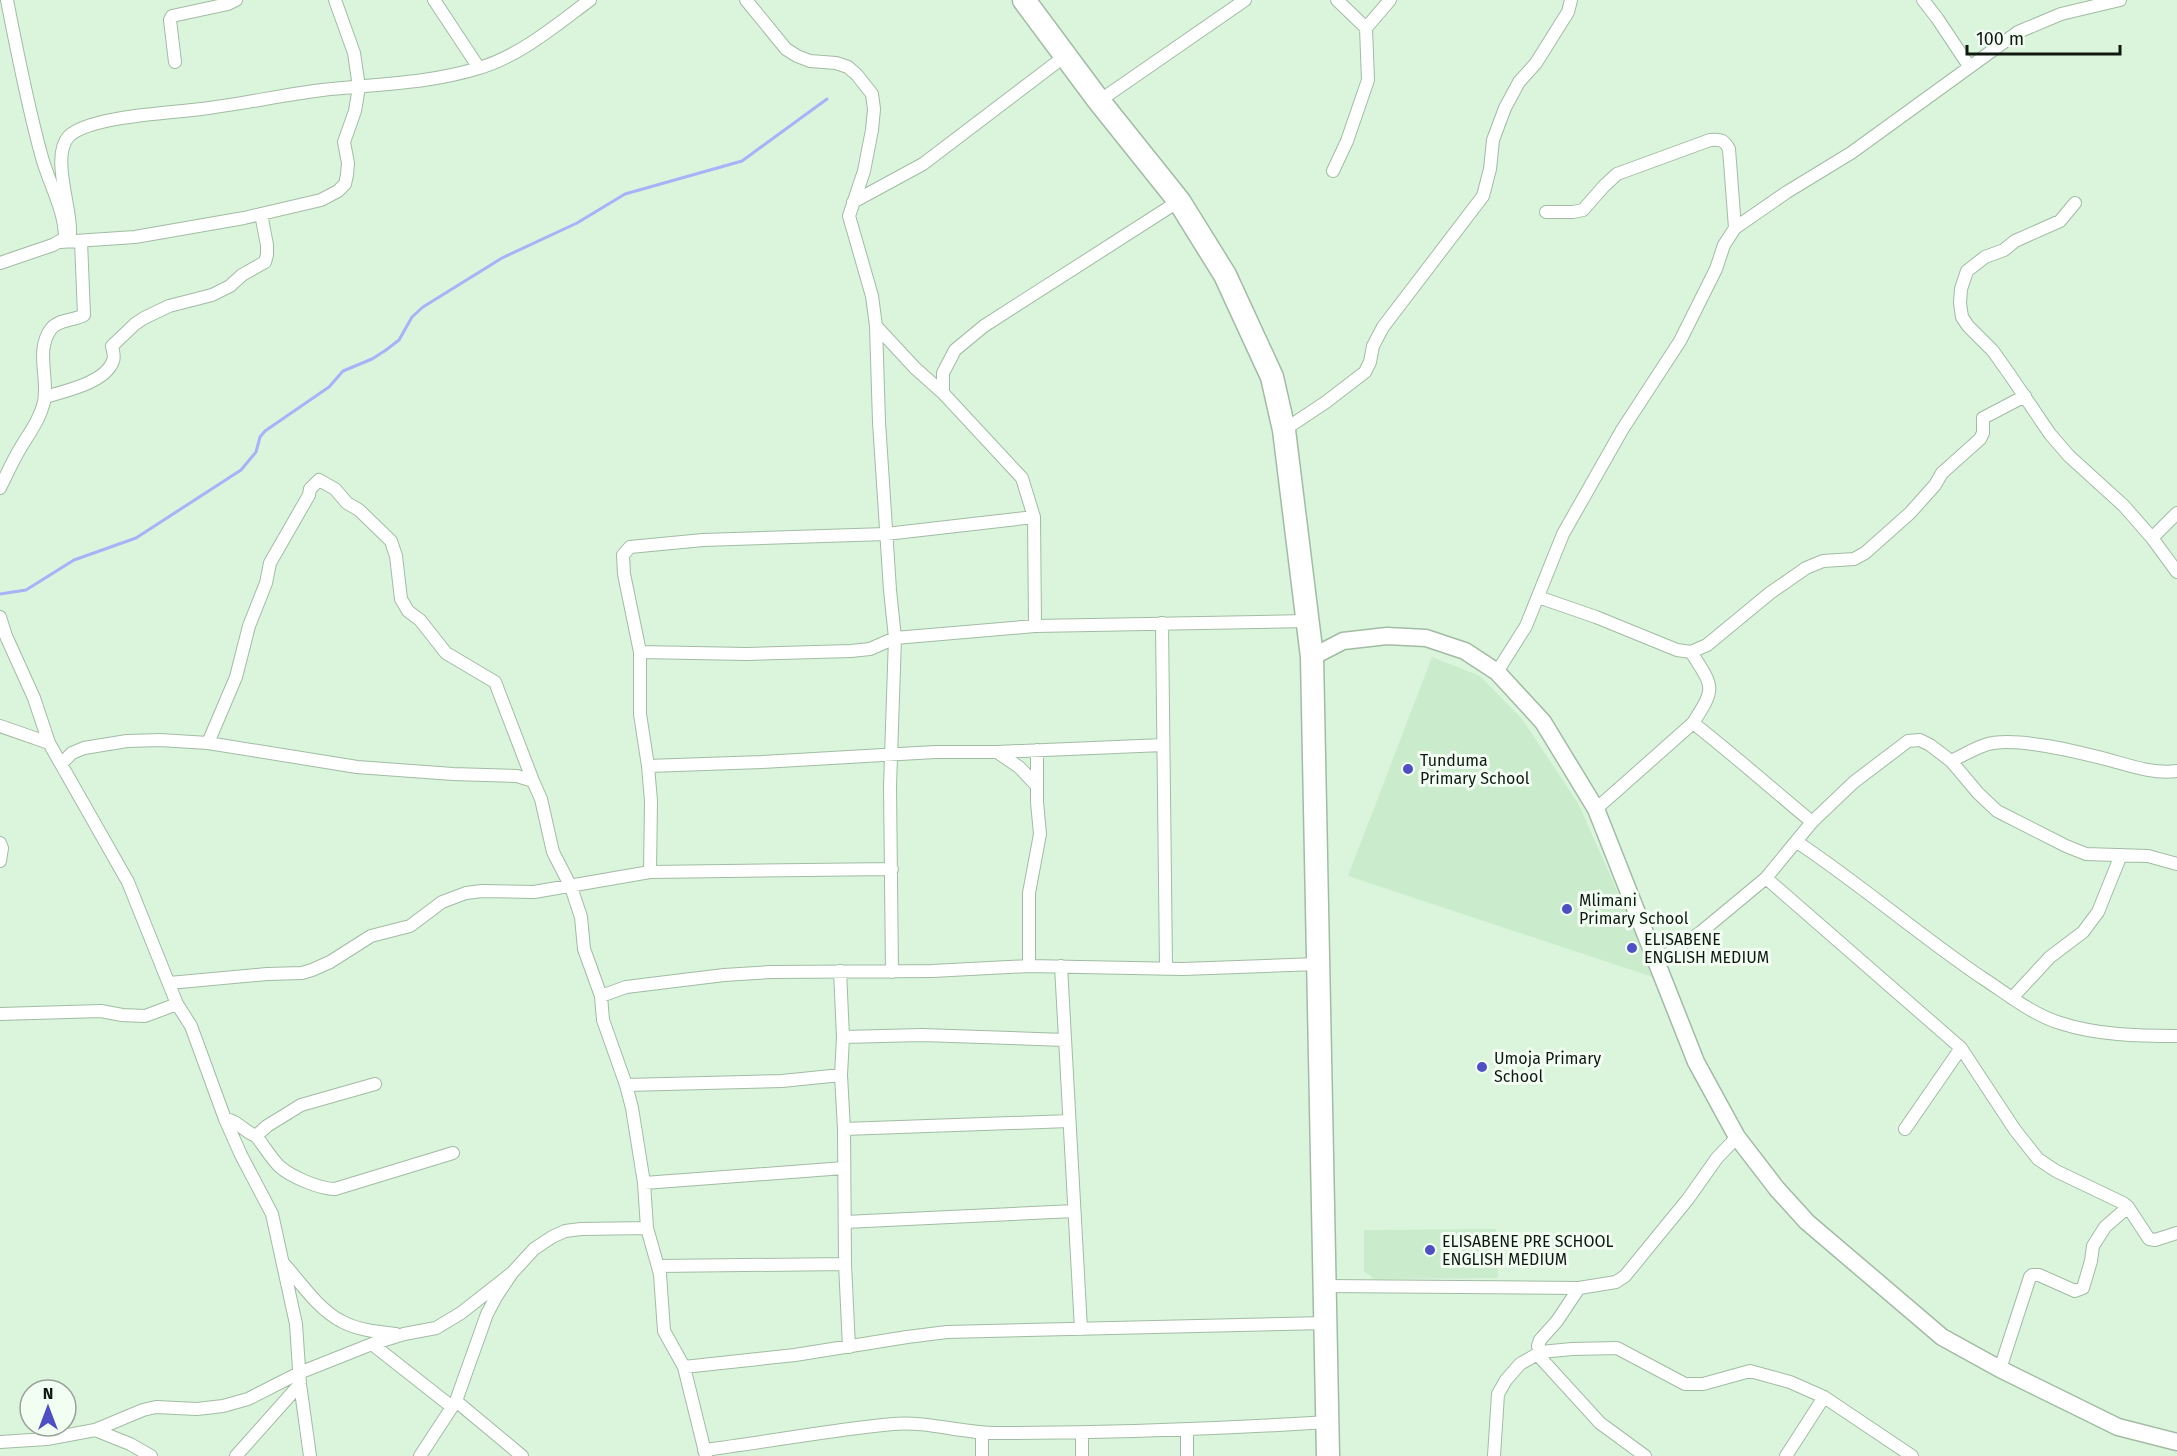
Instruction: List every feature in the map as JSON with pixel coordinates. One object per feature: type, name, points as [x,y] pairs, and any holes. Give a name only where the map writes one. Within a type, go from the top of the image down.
[{"type":"highway","points":[[1024,0],[1065,57],[1179,201],[1225,275],[1272,377],[1284,430],[1312,657],[1328,1456]]},
{"type":"street","points":[[7,0],[38,144],[63,220],[62,240]]},
{"type":"street","points":[[62,240],[135,237],[261,214],[332,196],[345,184],[348,163],[344,142],[355,111],[359,87],[354,53],[335,0]]},
{"type":"street","points":[[434,0],[479,68]]},
{"type":"street","points":[[746,0],[786,49],[797,57],[810,61],[836,63],[848,67],[872,94],[874,109],[872,130],[864,171],[849,216],[872,296],[876,326],[886,534],[896,638],[890,755],[892,972]]},
{"type":"street","points":[[1099,101],[1245,0]]},
{"type":"street","points":[[1336,0],[1366,28]]},
{"type":"street","points":[[1333,171],[1347,141],[1368,80],[1366,28],[1390,0]]},
{"type":"street","points":[[1284,430],[1365,372],[1370,362],[1373,346],[1383,327],[1483,196],[1491,169],[1493,140],[1505,108],[1568,12],[1571,0]]},
{"type":"street","points":[[1923,0],[1938,18],[1969,66]]},
{"type":"street","points":[[1497,672],[1526,626],[1563,534],[1622,430],[1680,341],[1712,278],[1724,245],[1735,228],[1787,192],[1851,153],[2018,32],[2061,14],[2120,0]]},
{"type":"street","points":[[175,62],[170,20],[172,16],[230,2]]},
{"type":"street","points":[[0,263],[62,240],[70,233],[71,225],[63,184],[62,153],[68,137],[80,129],[115,119],[203,109],[308,92],[415,82],[479,68],[512,54],[582,2]]},
{"type":"street","points":[[853,202],[923,164],[1065,57]]},
{"type":"street","points":[[1546,212],[1583,210],[1617,174],[1710,140],[1720,139],[1729,149],[1735,228]]},
{"type":"street","points":[[943,393],[944,373],[955,350],[984,326],[1179,201]]},
{"type":"street","points":[[2075,203],[2060,221],[2015,241],[2004,250],[1985,257],[1972,266],[1967,272],[1961,290],[1962,317],[1993,351],[2050,434],[2069,456],[2124,506],[2177,572]]},
{"type":"street","points":[[45,397],[81,387],[110,367],[114,359],[112,346],[135,324],[169,306],[212,295],[230,286],[265,262],[267,245],[261,214]]},
{"type":"street","points":[[0,488],[12,462],[33,429],[45,397],[43,362],[48,334],[57,324],[84,315],[81,241]]},
{"type":"street","points":[[876,326],[915,368],[943,393],[1022,478],[1034,517],[1035,626]]},
{"type":"street","points":[[1538,597],[1596,617],[1677,650],[1691,652],[1707,645],[1770,593],[1806,568],[1823,561],[1854,559],[1876,545],[1910,513],[1935,485],[1942,473],[1980,439],[1983,433],[1983,418],[2025,396]]},
{"type":"street","points":[[208,743],[236,677],[249,626],[266,583],[270,563],[309,495],[310,489],[320,480],[335,489],[347,503],[365,515],[391,541],[396,556],[401,599],[408,611],[420,620],[446,653],[495,682],[499,688],[532,781],[541,799],[553,852],[571,887],[581,917],[584,949],[601,996],[603,1020],[632,1108],[644,1183],[647,1228],[661,1283],[664,1331],[684,1367],[705,1453],[894,1424],[927,1424],[946,1429],[982,1433],[1082,1433],[1328,1422]]},
{"type":"street","points":[[2152,538],[2177,513]]},
{"type":"street","points":[[650,872],[651,801],[640,714],[640,652],[624,574],[623,555],[630,547],[704,540],[886,534],[1034,517]]},
{"type":"street","points":[[0,617],[3,639],[34,698],[49,743],[128,882],[177,1004],[191,1026],[225,1119],[272,1214],[296,1324],[300,1379],[310,1456]]},
{"type":"street","points":[[640,652],[747,654],[830,652],[870,649],[896,638],[1035,626],[1307,621]]},
{"type":"street","points":[[1162,623],[1166,967]]},
{"type":"street","points":[[1312,657],[1343,641],[1387,636],[1426,638],[1465,651],[1497,672],[1543,722],[1596,809],[1696,1062],[1737,1137],[1777,1189],[1807,1222],[1942,1337],[2000,1369],[2118,1427],[2177,1442]]},
{"type":"street","points":[[1596,809],[1694,723],[1710,694],[1711,686],[1691,652]]},
{"type":"street","points":[[1694,723],[1741,760],[1812,822]]},
{"type":"street","points":[[0,726],[49,743]]},
{"type":"street","points":[[61,764],[72,753],[84,748],[127,741],[160,740],[208,743],[357,767],[517,776],[532,781]]},
{"type":"street","points":[[1656,962],[1701,932],[1766,878],[1812,822],[1854,782],[1908,741],[1920,740],[1951,761],[1997,811],[2066,846],[2086,854],[2148,856],[2177,864]]},
{"type":"street","points":[[1951,761],[1984,745],[1997,742],[2074,750],[2162,773],[2177,771]]},
{"type":"street","points":[[648,766],[934,752],[997,752],[1163,745]]},
{"type":"street","points":[[1029,966],[1029,893],[1040,834],[1037,750]]},
{"type":"street","points":[[997,752],[1019,766],[1037,786]]},
{"type":"street","points":[[1797,842],[1830,864],[1959,962],[2036,1012],[2058,1022],[2092,1031],[2177,1036]]},
{"type":"street","points":[[0,843],[2,848],[0,861]]},
{"type":"street","points":[[2012,998],[2050,957],[2083,932],[2098,912],[2121,855]]},
{"type":"street","points":[[169,983],[302,973],[330,962],[371,936],[410,926],[442,902],[454,896],[482,891],[534,892],[650,872],[892,869]]},
{"type":"street","points":[[1766,878],[1961,1048],[2015,1130],[2038,1159],[2056,1171],[2128,1207],[2149,1239],[2155,1240],[2177,1233]]},
{"type":"street","points":[[601,996],[627,987],[724,975],[840,971],[892,972],[1029,966],[1183,969],[1317,964]]},
{"type":"street","points":[[1060,966],[1081,1329]]},
{"type":"street","points":[[840,971],[843,1037],[841,1075],[844,1129],[845,1263],[849,1347]]},
{"type":"street","points":[[0,1014],[101,1011],[145,1016],[177,1004]]},
{"type":"street","points":[[843,1037],[922,1035],[1065,1040]]},
{"type":"street","points":[[1905,1129],[1961,1048]]},
{"type":"street","points":[[626,1085],[782,1081],[841,1075]]},
{"type":"street","points":[[256,1136],[267,1125],[302,1105],[375,1084]]},
{"type":"street","points":[[225,1119],[239,1124],[256,1136],[280,1166],[306,1181],[330,1189],[453,1153]]},
{"type":"street","points":[[844,1129],[1069,1121]]},
{"type":"street","points":[[1326,1286],[1579,1288],[1616,1282],[1625,1276],[1688,1199],[1717,1158],[1737,1137]]},
{"type":"street","points":[[644,1183],[844,1168]]},
{"type":"street","points":[[2000,1369],[2030,1277],[2039,1275],[2075,1291],[2080,1291],[2091,1261],[2093,1246],[2105,1227],[2128,1207]]},
{"type":"street","points":[[845,1222],[1074,1211]]},
{"type":"street","points":[[0,1442],[47,1439],[95,1430],[156,1407],[197,1409],[223,1406],[248,1399],[300,1379],[372,1344],[404,1334],[436,1328],[461,1313],[512,1273],[534,1249],[552,1237],[581,1229],[647,1228]]},
{"type":"street","points":[[283,1263],[324,1308],[340,1321],[354,1327],[404,1334]]},
{"type":"street","points":[[658,1266],[845,1263]]},
{"type":"street","points":[[420,1456],[454,1404],[487,1314],[512,1273]]},
{"type":"street","points":[[1579,1288],[1557,1321],[1539,1340],[1539,1353],[1600,1423],[1645,1456]]},
{"type":"street","points":[[684,1367],[795,1355],[947,1332],[1326,1323]]},
{"type":"street","points":[[372,1344],[522,1456]]},
{"type":"street","points":[[1494,1456],[1498,1394],[1506,1380],[1520,1364],[1539,1353],[1572,1349],[1617,1348],[1685,1384],[1703,1384],[1749,1371],[1790,1382],[1824,1397],[1912,1456]]},
{"type":"street","points":[[236,1456],[300,1379]]},
{"type":"street","points":[[1786,1456],[1824,1397]]},
{"type":"street","points":[[95,1430],[130,1444],[151,1456]]},
{"type":"street","points":[[1186,1456],[1187,1430]]},
{"type":"street","points":[[982,1433],[982,1456]]},
{"type":"street","points":[[1082,1433],[1082,1456]]},
{"type":"shaded area","points":[[1432,657],[1480,676],[1522,719],[1578,803],[1656,978],[1348,876]]},
{"type":"shaded area","name":"ELISABENE PRE SCHOOL ENGLISH MEDIUM","points":[[1496,1229],[1498,1278],[1374,1279],[1364,1271],[1364,1230]]},
{"type":"waterway","points":[[0,594],[26,590],[74,560],[136,538],[241,470],[256,452],[260,437],[265,431],[329,387],[343,371],[372,359],[399,340],[412,317],[423,307],[502,258],[577,223],[625,194],[742,161],[827,99]]},
{"type":"place","name":"Tunduma Primary School","points":[[1408,769]]},
{"type":"place","name":"Mlimani Primary School","points":[[1567,909]]},
{"type":"place","name":"ELISABENE ENGLISH MEDIUM","points":[[1632,948]]},
{"type":"place","name":"Umoja Primary School","points":[[1482,1067]]},
{"type":"place","name":"ELISABENE PRE SCHOOL ENGLISH MEDIUM","points":[[1430,1250]]}]
